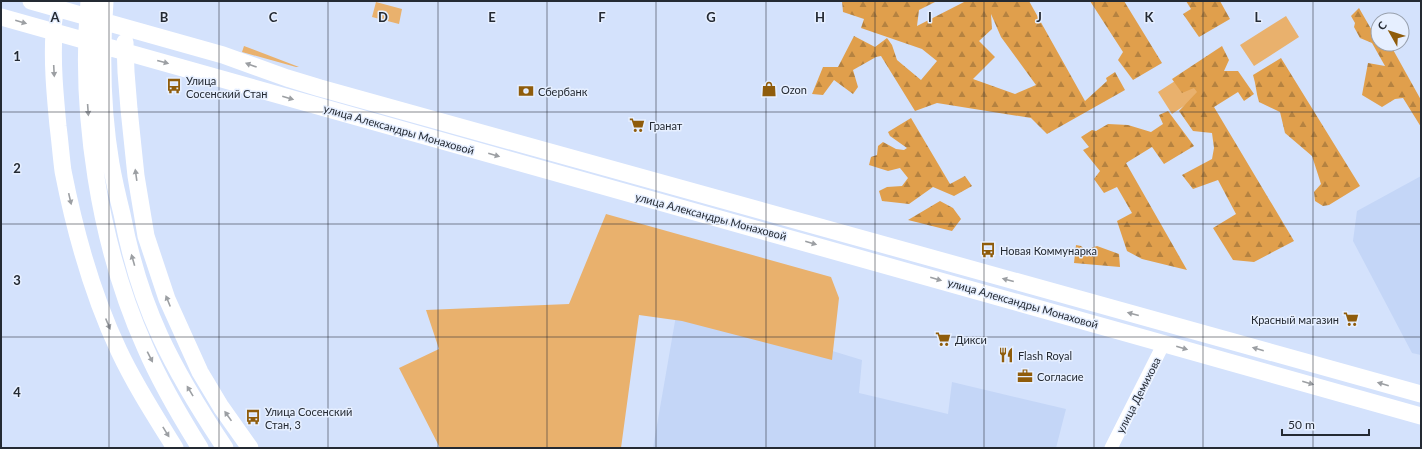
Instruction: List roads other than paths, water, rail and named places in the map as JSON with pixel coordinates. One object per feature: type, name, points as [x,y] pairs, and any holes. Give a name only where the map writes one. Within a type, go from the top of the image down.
[{"type":"main road","name":"улица Александры Монаховой","points":[[31,1],[59,5],[125,28],[223,55],[314,86],[1421,394]]},
{"type":"main road","points":[[89,1],[86,29],[88,109],[94,166],[109,241],[125,295],[145,347],[174,404],[200,448]]},
{"type":"main road","points":[[105,1],[103,33],[104,110],[111,165],[126,236],[141,289],[159,335],[178,372],[225,448]]},
{"type":"main road","name":"улица Александры Монаховой","points":[[1,17],[1421,416]]},
{"type":"main road","points":[[125,28],[128,96],[136,176],[146,236],[166,298],[194,360],[221,407],[250,448]]},
{"type":"main road","points":[[54,32],[53,59],[55,100],[63,170],[80,246],[99,304],[119,350],[139,390],[175,448]]},
{"type":"street","points":[[54,32],[59,5]]},
{"type":"street","name":"улица Демихова","points":[[1111,448],[1164,343]]},
{"type":"place","name":"Улица Сосенский Стан","points":[[174,86]]},
{"type":"place","name":"Ozon","points":[[769,89]]},
{"type":"place","name":"Сбербанк","points":[[526,91]]},
{"type":"place","name":"Гранат","points":[[637,125]]},
{"type":"place","name":"Новая Коммунарка","points":[[988,250]]},
{"type":"place","name":"Красный магазин","points":[[1351,319]]},
{"type":"place","name":"Дикси","points":[[943,339]]},
{"type":"place","name":"Flash Royal","points":[[1006,355]]},
{"type":"place","name":"Согласие","points":[[1025,376]]},
{"type":"place","name":"Улица Сосенский Стан, 3","points":[[253,417]]}]
